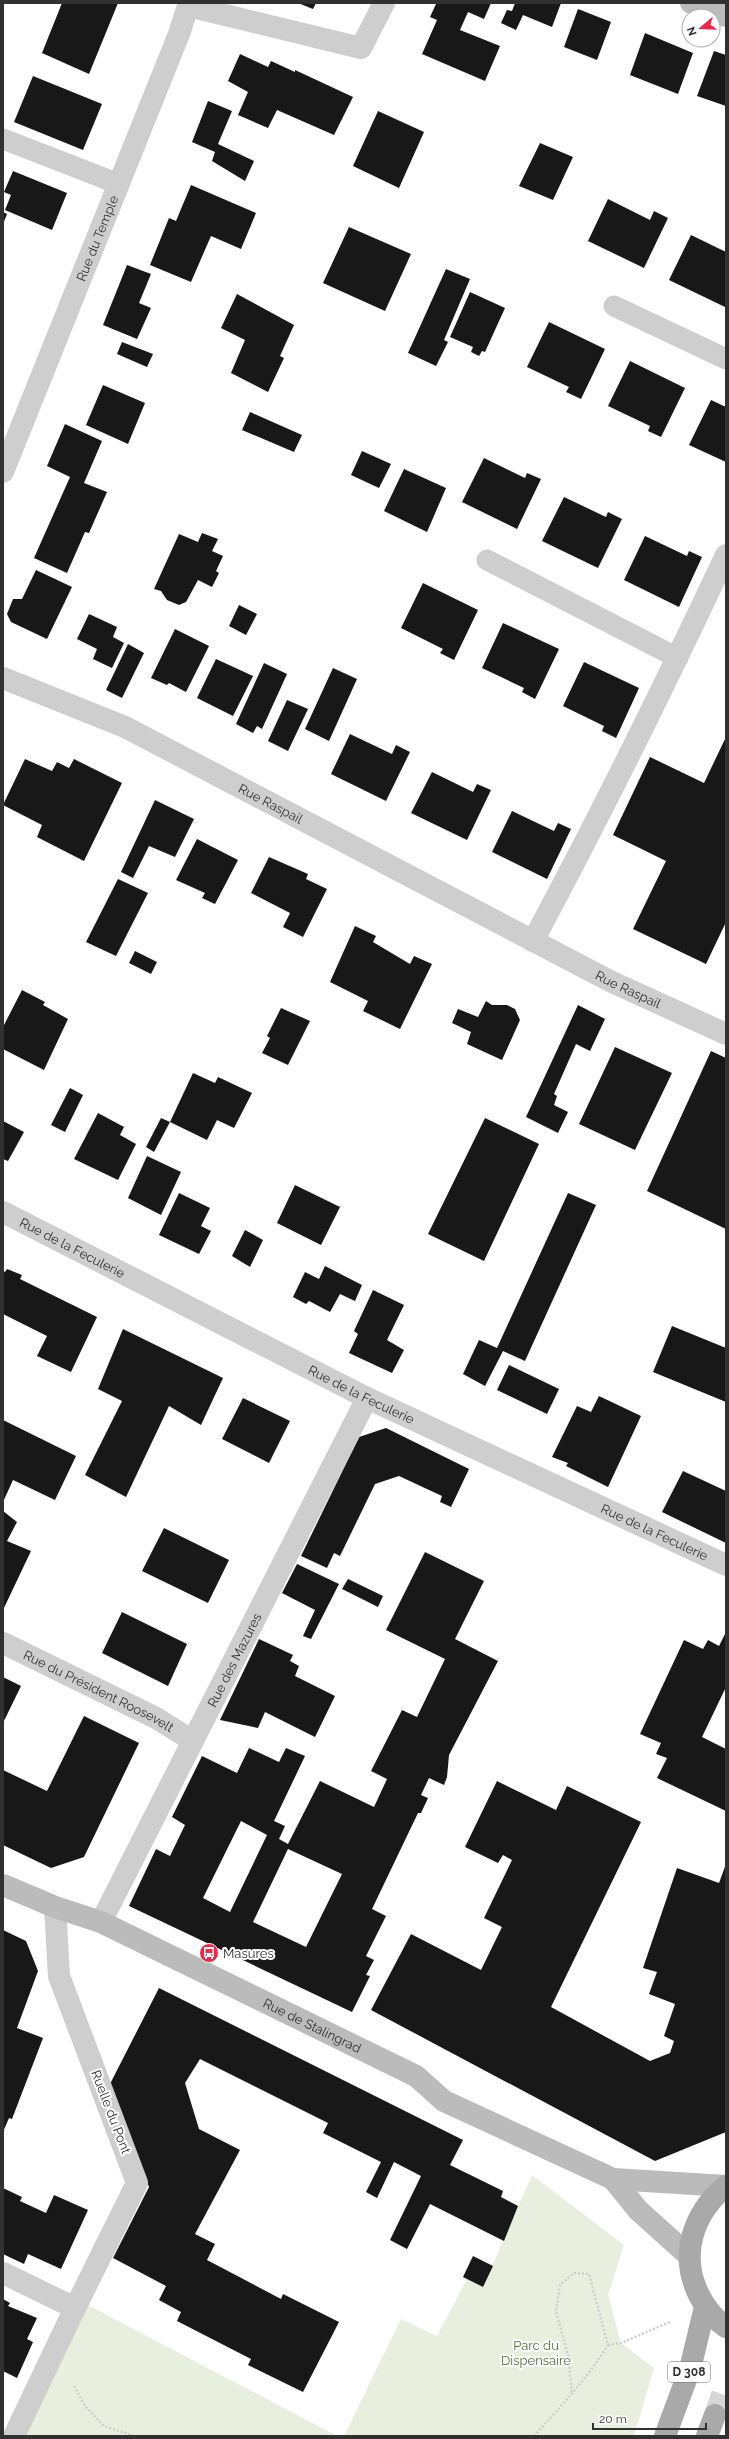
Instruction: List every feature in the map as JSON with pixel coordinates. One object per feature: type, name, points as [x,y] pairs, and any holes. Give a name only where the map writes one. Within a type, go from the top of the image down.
[{"type":"main road","points":[[691,3],[726,16]]},
{"type":"main road","name":"Rue de Stalingrad","points":[[3,1886],[55,1907],[101,1922],[416,2076],[444,2101],[613,2179],[726,2186]]},
{"type":"main road","name":"Rue de Stalingrad","points":[[613,2179],[638,2210],[688,2256]]},
{"type":"main road","points":[[726,2186],[703,2209],[696,2224],[688,2256],[692,2282],[705,2307],[726,2327]]},
{"type":"main road","name":"D 308","points":[[665,2436],[690,2369],[705,2307]]},
{"type":"main road","points":[[707,2436],[715,2415]]},
{"type":"street","points":[[188,4],[360,48],[384,3]]},
{"type":"street","name":"Rue du Temple","points":[[3,472],[8,445],[119,184],[180,34],[188,4]]},
{"type":"street","points":[[533,941],[578,858],[678,658],[726,554]]},
{"type":"street","name":"Rue Raspail","points":[[3,678],[125,727],[612,982],[726,1034]]},
{"type":"street","name":"Rue de la Feculerie","points":[[3,1212],[367,1398],[726,1565]]},
{"type":"street","name":"Rue des Mazures","points":[[101,1922],[367,1398]]},
{"type":"street","name":"Rue du Président Roosevelt","points":[[3,1643],[156,1718],[193,1741]]},
{"type":"street","name":"Ruelle du Pont","points":[[14,2436],[137,2183],[59,1976],[55,1907]]},
{"type":"street","points":[[3,2273],[75,2308]]},
{"type":"lane","points":[[3,139],[119,184]]},
{"type":"lane","points":[[614,306],[726,359]]},
{"type":"lane","points":[[486,560],[678,658]]},
{"type":"path","points":[[534,2436],[572,2394],[592,2371],[608,2345],[589,2274],[574,2274],[560,2285],[556,2311],[568,2355],[572,2394]]},
{"type":"path","points":[[608,2345],[621,2343],[705,2307]]},
{"type":"path","points":[[73,2385],[85,2406],[104,2426],[134,2436]]},
{"type":"green space","name":"Parc du Dispensaire","points":[[532,2175],[624,2245],[608,2295],[621,2343],[654,2368],[634,2436],[344,2436],[401,2319],[437,2336],[467,2279],[483,2287]]},
{"type":"green space","points":[[88,2305],[337,2436],[23,2436]]},
{"type":"building","points":[[62,3],[118,3],[89,74],[42,53]]},
{"type":"building","points":[[298,3],[316,3],[313,9]]},
{"type":"building","points":[[433,3],[491,3],[484,19],[468,12],[460,30],[500,46],[485,81],[422,54],[437,20],[430,17],[436,4]]},
{"type":"building","points":[[515,3],[561,3],[552,27],[523,15],[516,30],[501,23],[507,10],[512,11]]},
{"type":"building","points":[[578,9],[611,22],[597,60],[564,47]]},
{"type":"building","points":[[645,33],[693,53],[678,94],[630,75]]},
{"type":"building","points":[[714,51],[726,55],[726,106],[697,96]]},
{"type":"building","points":[[240,54],[268,67],[271,61],[295,72],[295,70],[353,97],[334,135],[277,110],[268,128],[238,115],[248,92],[228,81]]},
{"type":"building","points":[[33,76],[102,104],[83,150],[14,122]]},
{"type":"building","points":[[208,101],[232,111],[218,144],[254,161],[245,181],[212,161],[215,152],[192,142]]},
{"type":"building","points":[[378,111],[424,132],[399,188],[353,166]]},
{"type":"building","points":[[540,143],[573,157],[553,200],[519,186]]},
{"type":"building","points":[[13,171],[67,193],[52,230],[5,210],[11,195],[4,192]]},
{"type":"building","points":[[191,185],[256,213],[241,249],[211,236],[191,282],[150,265],[169,218],[176,221]]},
{"type":"building","points":[[608,199],[650,220],[654,211],[668,218],[644,268],[588,241]]},
{"type":"building","points":[[3,212],[7,214],[3,224]]},
{"type":"building","points":[[349,227],[411,254],[385,311],[323,283]]},
{"type":"building","points":[[691,235],[726,252],[725,307],[669,280]]},
{"type":"building","points":[[127,265],[151,274],[139,303],[151,308],[137,339],[103,325]]},
{"type":"building","points":[[446,269],[470,279],[444,340],[448,342],[436,366],[408,353]]},
{"type":"building","points":[[470,292],[505,308],[485,352],[482,351],[479,356],[471,352],[473,347],[450,337]]},
{"type":"building","points":[[237,294],[294,325],[280,356],[284,358],[268,392],[231,373],[245,340],[221,328]]},
{"type":"building","points":[[549,322],[605,349],[581,399],[566,392],[569,387],[527,367]]},
{"type":"building","points":[[122,342],[153,354],[147,367],[117,354]]},
{"type":"building","points":[[630,361],[685,388],[661,437],[648,431],[650,426],[608,406]]},
{"type":"building","points":[[103,385],[145,403],[128,444],[86,425]]},
{"type":"building","points":[[711,400],[726,407],[726,462],[689,445]]},
{"type":"building","points":[[250,412],[302,435],[294,452],[242,430]]},
{"type":"building","points":[[65,424],[102,441],[84,483],[107,492],[89,533],[85,532],[67,573],[34,558],[70,477],[47,466]]},
{"type":"building","points":[[362,451],[391,464],[379,488],[351,475]]},
{"type":"building","points":[[484,458],[525,478],[527,473],[541,479],[517,529],[462,502]]},
{"type":"building","points":[[404,469],[446,488],[427,532],[384,511]]},
{"type":"building","points":[[564,497],[606,517],[608,512],[622,519],[598,568],[542,541]]},
{"type":"building","points":[[202,533],[218,539],[212,551],[223,556],[216,571],[219,573],[212,587],[198,580],[186,602],[179,605],[167,600],[161,591],[154,589],[179,534],[198,542]]},
{"type":"building","points":[[645,536],[687,556],[689,551],[702,557],[679,607],[624,580]]},
{"type":"building","points":[[36,570],[72,587],[47,639],[11,622],[7,614],[13,599],[22,599]]},
{"type":"building","points":[[423,583],[478,610],[454,660],[440,653],[443,649],[401,628]]},
{"type":"building","points":[[239,605],[257,614],[246,635],[229,626]]},
{"type":"building","points":[[89,614],[117,627],[113,637],[124,643],[112,668],[93,659],[97,649],[77,639]]},
{"type":"building","points":[[503,623],[559,649],[535,699],[522,692],[524,688],[482,668]]},
{"type":"building","points":[[175,629],[209,646],[186,692],[169,683],[167,685],[151,678]]},
{"type":"building","points":[[128,644],[144,653],[122,698],[106,690]]},
{"type":"building","points":[[216,659],[253,676],[233,716],[197,698]]},
{"type":"building","points":[[584,662],[639,688],[616,738],[602,731],[604,726],[563,706]]},
{"type":"building","points":[[264,663],[287,674],[262,729],[257,726],[253,733],[236,724]]},
{"type":"building","points":[[333,668],[357,679],[329,741],[305,729]]},
{"type":"building","points":[[287,700],[308,709],[288,751],[268,741]]},
{"type":"building","points":[[350,734],[392,754],[396,745],[410,752],[386,801],[331,774]]},
{"type":"building","points":[[726,737],[726,922],[706,964],[633,929],[666,861],[613,835],[650,757],[704,783]]},
{"type":"building","points":[[25,759],[52,771],[57,762],[69,768],[74,759],[122,783],[84,861],[37,837],[42,825],[3,805]]},
{"type":"building","points":[[432,772],[473,792],[477,784],[491,790],[467,840],[411,813]]},
{"type":"building","points":[[155,800],[194,819],[175,857],[149,846],[133,878],[121,872]]},
{"type":"building","points":[[512,811],[554,831],[558,823],[571,829],[547,879],[492,852]]},
{"type":"building","points":[[197,839],[238,860],[215,904],[202,898],[205,893],[176,880]]},
{"type":"building","points":[[269,857],[308,874],[306,879],[327,889],[303,937],[283,927],[290,913],[251,893]]},
{"type":"building","points":[[118,879],[148,893],[116,956],[86,942]]},
{"type":"building","points":[[355,926],[376,936],[373,942],[410,964],[414,956],[432,964],[400,1029],[363,1011],[368,1001],[330,982]]},
{"type":"building","points":[[135,951],[157,962],[151,974],[129,963]]},
{"type":"building","points":[[22,990],[45,1002],[43,1005],[68,1019],[44,1070],[3,1049],[3,1027]]},
{"type":"building","points":[[486,1001],[492,1005],[507,1005],[515,1009],[520,1020],[502,1060],[467,1044],[471,1032],[452,1023],[458,1009],[478,1017]]},
{"type":"building","points":[[578,1005],[605,1019],[590,1051],[576,1044],[554,1094],[557,1096],[554,1105],[568,1112],[558,1133],[526,1117]]},
{"type":"building","points":[[281,1008],[310,1021],[288,1065],[262,1053],[270,1038],[267,1036]]},
{"type":"building","points":[[615,1047],[672,1073],[635,1150],[579,1124]]},
{"type":"building","points":[[711,1051],[726,1058],[726,1229],[647,1191]]},
{"type":"building","points":[[193,1073],[215,1083],[218,1077],[252,1093],[234,1128],[217,1120],[207,1140],[170,1122]]},
{"type":"building","points":[[70,1088],[83,1095],[65,1132],[51,1125]]},
{"type":"building","points":[[98,1113],[124,1127],[120,1135],[136,1144],[118,1180],[74,1159]]},
{"type":"building","points":[[161,1118],[170,1122],[154,1152],[146,1147]]},
{"type":"building","points":[[485,1118],[539,1144],[484,1261],[428,1234]]},
{"type":"building","points":[[3,1121],[24,1132],[8,1161],[3,1159]]},
{"type":"building","points":[[147,1156],[181,1172],[161,1215],[128,1198]]},
{"type":"building","points":[[295,1185],[340,1207],[321,1245],[277,1223]]},
{"type":"building","points":[[179,1193],[210,1208],[201,1226],[211,1231],[199,1254],[159,1235]]},
{"type":"building","points":[[568,1193],[596,1205],[525,1361],[503,1351],[485,1386],[463,1374],[479,1340],[497,1348]]},
{"type":"building","points":[[245,1230],[263,1240],[250,1267],[232,1256]]},
{"type":"building","points":[[325,1266],[362,1285],[355,1301],[340,1294],[330,1312],[309,1301],[306,1304],[293,1297],[305,1272],[319,1279]]},
{"type":"building","points":[[7,1269],[22,1275],[20,1279],[97,1317],[71,1372],[37,1356],[47,1336],[3,1314],[3,1271],[5,1272]]},
{"type":"building","points":[[373,1290],[404,1305],[387,1340],[404,1350],[392,1373],[349,1353],[358,1334],[354,1331]]},
{"type":"building","points":[[672,1326],[726,1348],[726,1402],[653,1372]]},
{"type":"building","points":[[123,1329],[223,1378],[201,1425],[169,1406],[126,1497],[85,1475],[122,1401],[98,1389]]},
{"type":"building","points":[[509,1365],[559,1389],[547,1414],[497,1390]]},
{"type":"building","points":[[599,1396],[641,1416],[608,1487],[566,1466],[568,1463],[552,1457],[577,1406],[591,1412]]},
{"type":"building","points":[[243,1398],[290,1421],[269,1463],[222,1439]]},
{"type":"building","points":[[3,1420],[76,1456],[55,1500],[13,1480],[3,1502]]},
{"type":"building","points":[[386,1428],[469,1469],[451,1507],[440,1502],[442,1496],[399,1476],[375,1484],[340,1556],[334,1553],[327,1568],[301,1556],[359,1437]]},
{"type":"building","points":[[683,1471],[726,1491],[726,1543],[662,1512]]},
{"type":"building","points":[[3,1511],[17,1522],[7,1541],[31,1551],[3,1610]]},
{"type":"building","points":[[164,1528],[229,1560],[208,1603],[142,1571]]},
{"type":"building","points":[[425,1552],[484,1581],[455,1639],[498,1661],[449,1755],[447,1777],[444,1785],[429,1778],[421,1795],[428,1798],[421,1813],[418,1813],[372,1909],[386,1916],[366,1956],[374,1960],[366,1975],[370,1976],[352,2012],[129,1906],[156,1849],[170,1856],[185,1825],[172,1817],[202,1756],[237,1773],[249,1748],[279,1762],[286,1748],[305,1756],[274,1821],[285,1826],[279,1839],[288,1844],[320,1781],[374,1807],[387,1779],[371,1771],[402,1710],[417,1717],[445,1659],[386,1630]],"holes":[[[241,1821],[267,1835],[230,1912],[203,1898]],[[288,1849],[342,1874],[306,1947],[253,1922]]]},
{"type":"building","points":[[297,1564],[339,1584],[311,1639],[303,1636],[315,1610],[282,1593]]},
{"type":"building","points":[[348,1579],[383,1596],[378,1607],[342,1589]]},
{"type":"building","points":[[122,1612],[187,1644],[168,1686],[102,1653]]},
{"type":"building","points":[[726,1632],[726,1687],[702,1737],[726,1749],[726,1811],[657,1778],[667,1758],[656,1754],[661,1743],[640,1734],[684,1640],[703,1649],[708,1640],[719,1646]]},
{"type":"building","points":[[259,1639],[293,1655],[290,1661],[299,1666],[295,1676],[335,1696],[315,1737],[265,1712],[258,1728],[220,1720]]},
{"type":"building","points":[[3,1677],[21,1686],[3,1723]]},
{"type":"building","points":[[84,1716],[139,1743],[84,1857],[51,1868],[3,1845],[3,1770],[47,1791]]},
{"type":"building","points":[[497,1781],[556,1810],[567,1786],[641,1822],[551,2007],[650,2061],[670,2053],[674,2041],[664,2036],[675,2004],[649,1994],[657,1972],[643,1968],[677,1868],[719,1883],[726,1864],[726,2132],[655,2161],[371,2010],[411,1934],[481,1970],[502,1927],[484,1918],[512,1860],[503,1855],[498,1863],[465,1847]]},
{"type":"building","points":[[3,1930],[26,1941],[38,1971],[17,2028],[43,2038],[12,2119],[9,2118],[3,2132]]},
{"type":"building","points":[[159,1988],[463,2140],[450,2165],[503,2191],[501,2197],[518,2206],[504,2241],[430,2204],[407,2249],[390,2240],[421,2176],[394,2162],[377,2198],[366,2192],[381,2162],[323,2133],[328,2123],[200,2059],[185,2083],[199,2129],[240,2150],[195,2234],[215,2244],[207,2260],[281,2299],[283,2294],[339,2322],[303,2392],[248,2365],[251,2359],[177,2321],[181,2312],[159,2300],[166,2286],[113,2258],[149,2187],[110,2084]]},
{"type":"building","points":[[3,2188],[22,2197],[20,2201],[46,2213],[54,2195],[88,2210],[61,2269],[28,2254],[24,2264],[3,2254]]},
{"type":"building","points":[[473,2256],[493,2266],[483,2287],[463,2277]]},
{"type":"building","points":[[3,2299],[10,2303],[8,2306],[37,2318],[27,2339],[33,2342],[17,2378],[3,2371]]},
{"type":"tunnel","points":[[715,2415],[726,2384]]},
{"type":"place","name":"Masures","points":[[209,1953]]}]
